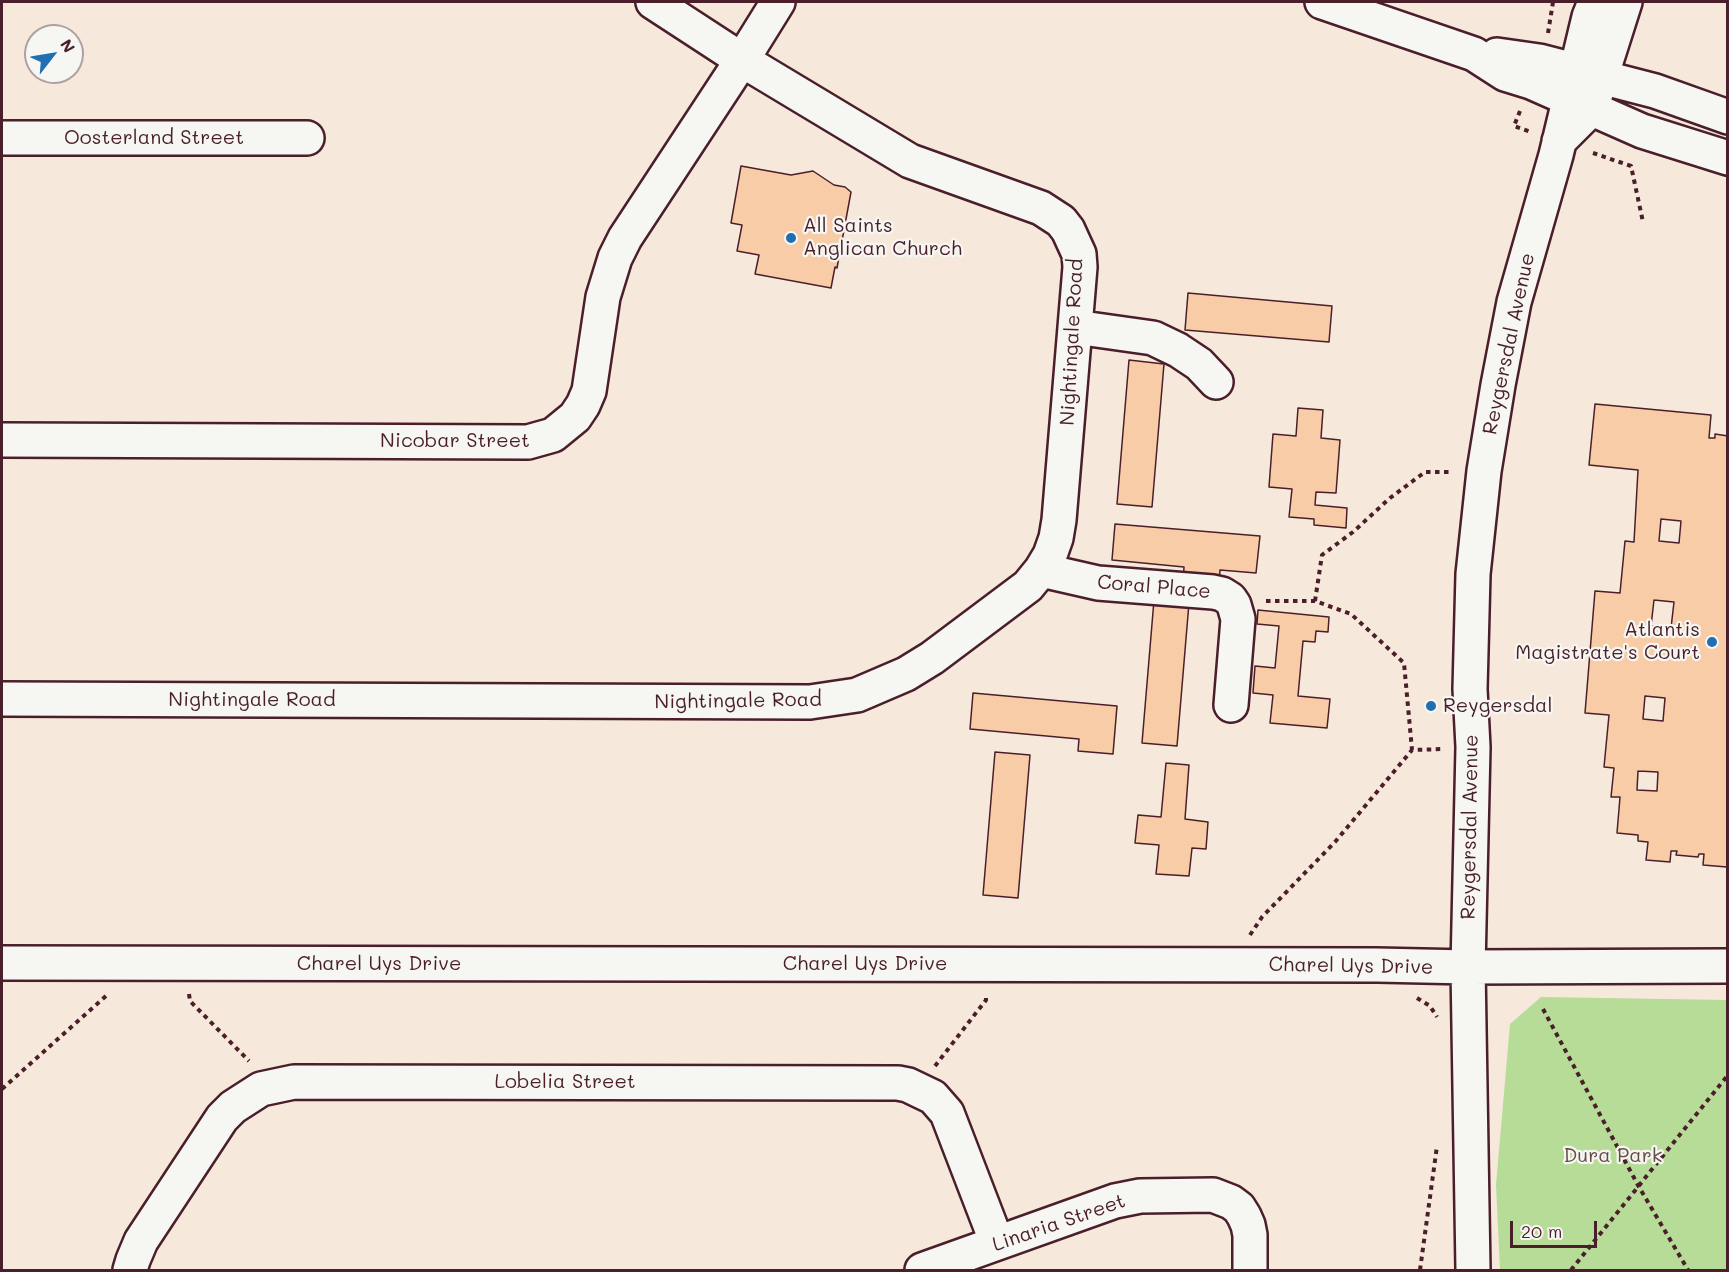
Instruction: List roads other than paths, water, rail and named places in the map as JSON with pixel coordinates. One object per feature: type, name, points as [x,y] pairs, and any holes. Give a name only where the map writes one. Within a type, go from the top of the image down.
[{"type":"street","name":"Nightingale Road","points":[[2,699],[774,702],[833,700],[879,687],[906,674],[1028,586],[1041,570],[1053,546],[1059,520],[1080,267],[1075,242],[1060,221],[1041,208],[910,161],[742,60],[652,2]]},
{"type":"street","name":"Nicobar Street","points":[[2,440],[528,442],[553,435],[575,417],[589,391],[603,297],[615,258],[625,238],[778,2]]},
{"type":"street","points":[[1322,2],[1474,54],[1505,74],[1531,82],[1584,89],[1655,91],[1728,117]]},
{"type":"street","name":"Reygersdal Avenue","points":[[1584,89],[1588,17],[1594,2]]},
{"type":"street","name":"Reygersdal Avenue","points":[[1473,1270],[1468,967],[1473,747],[1470,689],[1473,574],[1484,471],[1514,302],[1559,141],[1625,2]]},
{"type":"street","points":[[1584,89],[1642,131],[1728,158]]},
{"type":"street","name":"Oosterland Street","points":[[2,138],[307,138]]},
{"type":"street","points":[[1075,327],[1153,339],[1178,350],[1199,364],[1216,382]]},
{"type":"street","name":"Coral Place","points":[[1041,570],[1098,583],[1222,594],[1234,605],[1238,618],[1231,705]]},
{"type":"street","name":"Charel Uys Drive","points":[[2,963],[1728,966]]},
{"type":"street","name":"Lobelia Street","points":[[130,1270],[141,1241],[222,1118],[246,1097],[273,1085],[294,1082],[898,1083],[918,1088],[933,1097],[947,1113],[997,1243]]},
{"type":"street","name":"Linaria Street","points":[[922,1270],[1115,1201],[1140,1196],[1213,1195],[1231,1202],[1244,1216],[1250,1235],[1250,1270]]},
{"type":"place","name":"All Saints Anglican Church","points":[[791,238]]},
{"type":"place","name":"Atlantis Magistrate's Court","points":[[1712,642]]},
{"type":"place","name":"Reygersdal","points":[[1431,706]]},
{"type":"park label","name":"Dura Park","points":[[1613,1156]]}]
